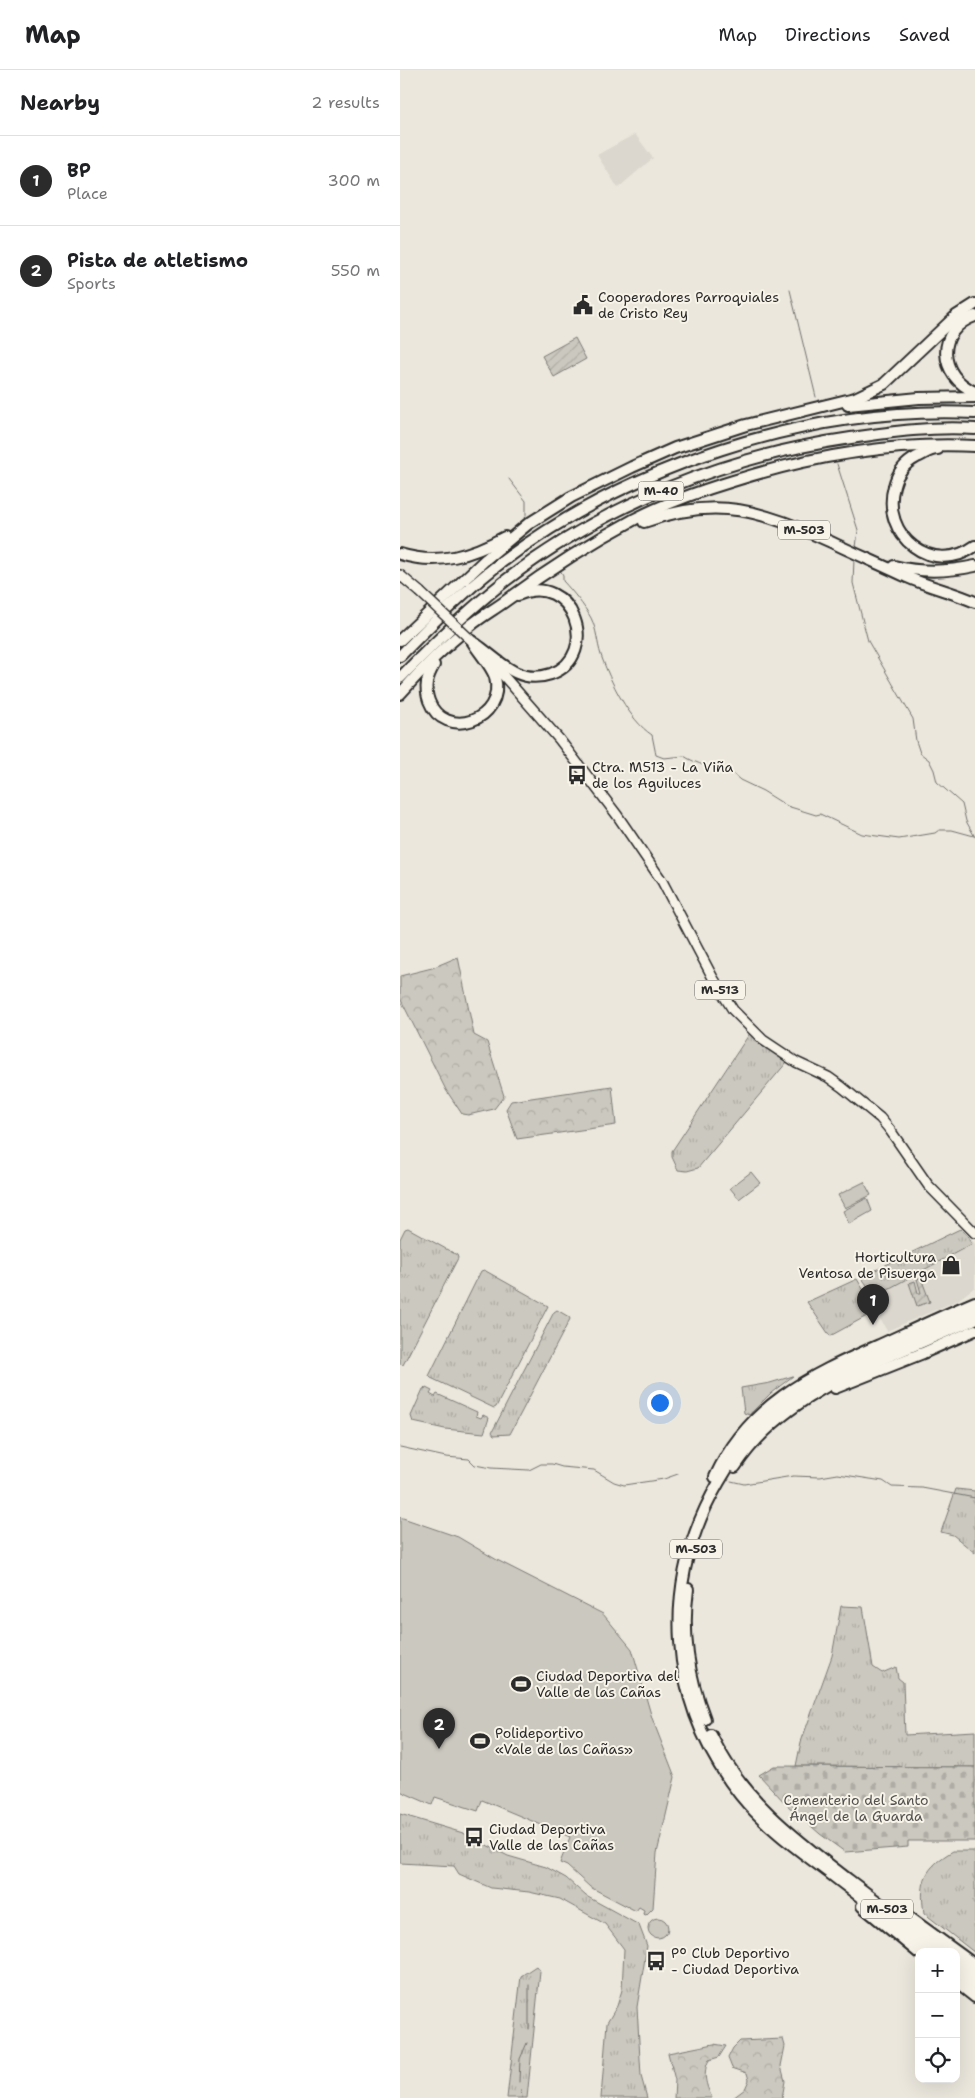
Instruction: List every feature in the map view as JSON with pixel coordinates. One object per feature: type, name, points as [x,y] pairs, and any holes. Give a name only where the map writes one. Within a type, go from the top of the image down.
[{"type":"highway","points":[[400,554],[429,559],[454,558],[480,551],[571,497],[675,448],[746,424],[813,410],[855,398],[884,384],[956,316],[975,304]]},
{"type":"highway","points":[[975,316],[964,320],[954,329],[948,340],[946,353],[949,369],[956,380],[975,392]]},
{"type":"highway","points":[[813,410],[919,398],[975,397]]},
{"type":"highway","name":"M-40","points":[[400,656],[449,606],[495,568],[560,523],[618,492],[680,465],[747,441],[813,425],[890,415],[975,413]]},
{"type":"highway","name":"M-40","points":[[400,678],[459,620],[506,580],[571,537],[628,506],[691,478],[755,456],[820,442],[893,431],[975,428]]},
{"type":"highway","points":[[400,694],[470,626],[530,583],[586,547],[636,519],[694,493],[822,457],[885,448],[952,444],[973,446]]},
{"type":"highway","points":[[973,446],[933,449],[909,461],[896,478],[890,498],[893,521],[904,538],[916,549],[934,556],[950,556],[975,546]]},
{"type":"highway","name":"M-503","points":[[586,547],[630,527],[667,514],[699,509],[730,509],[755,512],[776,519],[913,579],[975,602]]},
{"type":"highway","points":[[400,640],[486,559],[528,524]]},
{"type":"highway","name":"M-503","points":[[874,561],[914,571],[933,572],[975,566]]},
{"type":"highway","points":[[472,641],[516,673],[528,677],[542,677],[558,671],[569,661],[577,645],[578,627],[572,610],[563,601],[554,594],[534,591],[523,593],[508,600]]},
{"type":"highway","points":[[470,626],[437,659],[426,677],[426,693],[432,708],[440,717],[451,722],[464,722],[480,718],[494,700],[496,687],[494,675],[472,641]]},
{"type":"highway","points":[[904,1334],[975,1296]]},
{"type":"highway","points":[[690,1542],[694,1526],[722,1461],[735,1441],[752,1421],[784,1394],[835,1364],[975,1302]]},
{"type":"highway","name":"M-503","points":[[927,1948],[770,1827],[741,1796],[722,1770],[705,1739],[688,1694],[679,1644],[680,1602],[685,1562],[690,1542],[709,1498],[731,1461],[749,1436],[777,1410],[810,1386],[843,1368],[975,1310]]},
{"type":"highway","name":"M-503","points":[[939,1948],[770,1817],[728,1766],[712,1737],[694,1691],[687,1642],[687,1601],[690,1573],[702,1529],[715,1499],[736,1464],[774,1423],[801,1401],[822,1388],[975,1319]]},
{"type":"highway","points":[[774,1423],[824,1393],[975,1330]]},
{"type":"highway","name":"M-503","points":[[809,1858],[865,1909],[915,1950]]},
{"type":"highway","name":"M-503","points":[[831,1866],[882,1898],[975,1965]]},
{"type":"highway","points":[[960,1964],[975,1975]]},
{"type":"highway","points":[[960,1973],[975,1985]]},
{"type":"highway","points":[[960,1985],[975,1997]]},
{"type":"main road","name":"M-513","points":[[400,575],[472,641],[559,739],[617,814],[662,881],[713,978],[733,1010],[763,1040],[796,1062],[828,1077],[880,1118],[928,1184],[975,1233]]},
{"type":"shaded area","points":[[635,134],[653,158],[618,188],[597,155]]},
{"type":"shaded area","name":"Horticultura Ventosa de Pisuerga","points":[[972,1240],[975,1244],[975,1287],[958,1300],[887,1331],[875,1310],[874,1296]]},
{"type":"green space","points":[[575,338],[586,359],[554,377],[542,356]]},
{"type":"green space","points":[[458,957],[474,1035],[487,1042],[504,1096],[494,1109],[468,1115],[462,1114],[446,1090],[400,998],[400,976],[432,968]]},
{"type":"green space","points":[[750,1033],[766,1048],[787,1062],[698,1168],[687,1171],[678,1170],[672,1157],[672,1151]]},
{"type":"green space","points":[[612,1086],[616,1125],[517,1139],[506,1109],[511,1101]]},
{"type":"green space","points":[[751,1172],[760,1183],[739,1199],[730,1188]]},
{"type":"green space","points":[[864,1182],[871,1195],[845,1208],[838,1195]]},
{"type":"green space","points":[[867,1198],[872,1211],[849,1224],[843,1211]]},
{"type":"green space","points":[[408,1228],[457,1255],[458,1258],[403,1365],[400,1364],[400,1239],[405,1229]]},
{"type":"green space","points":[[960,1229],[969,1237],[972,1244],[875,1296],[861,1277]]},
{"type":"green space","points":[[484,1270],[548,1306],[494,1408],[429,1376],[481,1271]]},
{"type":"green space","points":[[921,1278],[930,1302],[917,1306],[909,1283],[915,1281],[918,1293],[921,1293],[917,1279]]},
{"type":"green space","points":[[857,1279],[876,1311],[830,1336],[807,1302]]},
{"type":"green space","points":[[557,1310],[570,1319],[510,1434],[494,1435],[492,1432],[554,1312]]},
{"type":"green space","points":[[793,1376],[771,1393],[749,1415],[744,1413],[741,1388],[770,1383]]},
{"type":"green space","points":[[426,1388],[432,1391],[430,1394],[435,1397],[437,1394],[477,1412],[476,1416],[481,1418],[483,1415],[489,1418],[484,1433],[445,1429],[413,1422],[411,1416],[423,1389]]},
{"type":"green space","points":[[956,1489],[975,1491],[975,1553],[953,1535],[941,1532]]},
{"type":"green space","name":"Ciudad Deportiva del Valle de las Cañas","points":[[400,1517],[458,1537],[497,1560],[603,1614],[632,1649],[652,1718],[675,1777],[657,1853],[653,1908],[646,1915],[643,1914],[644,1910],[639,1907],[636,1911],[590,1887],[567,1866],[560,1863],[570,1837],[482,1800],[478,1811],[435,1797],[432,1805],[400,1791]]},
{"type":"green space","points":[[841,1606],[863,1607],[873,1667],[882,1673],[896,1667],[898,1678],[903,1682],[905,1735],[975,1731],[975,1767],[796,1766],[801,1742],[832,1656]]},
{"type":"green space","name":"Cementerio del Santo Ángel de la Guarda","points":[[774,1766],[975,1767],[975,1841],[908,1841],[908,1847],[845,1852],[820,1834],[787,1805],[759,1775]]},
{"type":"green space","points":[[400,1814],[463,1833],[508,1856],[546,1867],[566,1878],[586,1896],[639,1925],[647,1946],[637,2007],[641,2076],[647,2098],[601,2098],[607,2023],[617,2006],[622,1990],[624,1949],[605,1924],[560,1899],[529,1892],[491,1888],[459,1874],[454,1866],[400,1863]]},
{"type":"green space","points":[[953,1851],[975,1851],[975,1953],[924,1913],[922,1892],[926,1876],[936,1863]]},
{"type":"green space","points":[[658,1918],[665,1921],[668,1928],[665,1935],[658,1938],[651,1935],[648,1928],[651,1921]]},
{"type":"green space","points":[[536,1966],[540,1971],[527,2098],[507,2098],[521,1976]]},
{"type":"green space","points":[[783,2039],[785,2046],[781,2066],[785,2081],[782,2098],[733,2098],[745,2089],[749,2080],[747,2073],[732,2068],[728,2058],[733,2048],[740,2041]]},
{"type":"green space","points":[[714,2044],[726,2046],[719,2057],[709,2060],[707,2065],[706,2079],[712,2098],[674,2098],[675,2080],[668,2053]]},
{"type":"waterway","points":[[790,290],[816,397]]},
{"type":"waterway","points":[[837,464],[858,530],[856,548]]},
{"type":"waterway","points":[[509,479],[526,501],[526,515]]},
{"type":"waterway","points":[[854,559],[853,583],[868,641],[913,719],[920,753],[929,760],[937,782],[962,804],[966,821],[975,837]]},
{"type":"waterway","points":[[560,570],[563,575],[563,581],[591,618],[605,665],[621,699],[636,720],[652,735],[656,755],[664,758],[684,756],[707,766],[731,772],[740,780],[763,791],[787,806],[816,815],[820,814],[862,834],[899,839],[935,833],[939,830],[952,830],[974,836]]},
{"type":"waterway","points":[[400,1447],[446,1457],[469,1459],[475,1465],[491,1468],[529,1470],[541,1464],[552,1464],[562,1467],[594,1470],[614,1482],[624,1485],[664,1479],[678,1474]]},
{"type":"waterway","points":[[731,1481],[744,1484],[793,1476],[820,1477],[838,1474],[883,1481],[892,1487],[922,1488],[975,1498]]},
{"type":"waterway","points":[[529,1985],[529,2029]]},
{"type":"waterway","points":[[519,2082],[520,2059],[527,2043]]},
{"type":"waterway","points":[[521,2090],[522,2098]]},
{"type":"place","name":"Cooperadores Parroquiales de Cristo Rey","points":[[583,305]]},
{"type":"place","name":"Ctra. M513 - La Viña de los Aguiluces","points":[[577,775]]},
{"type":"place","name":"Horticultura Ventosa de Pisuerga","points":[[951,1265]]},
{"type":"place","name":"BP","points":[[873,1325]]},
{"type":"place","name":"Ciudad Deportiva del Valle de las Cañas","points":[[521,1684]]},
{"type":"place","name":"Polideportivo «Vale de las Cañas»","points":[[480,1741]]},
{"type":"place","name":"Pista de atletismo","points":[[439,1749]]},
{"type":"place","name":"Ciudad Deportiva Valle de las Cañas","points":[[474,1837]]},
{"type":"place","name":"Pº Club Deportivo - Ciudad Deportiva","points":[[656,1961]]}]
